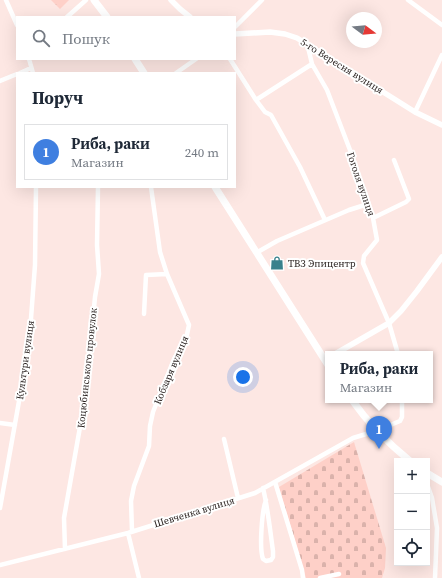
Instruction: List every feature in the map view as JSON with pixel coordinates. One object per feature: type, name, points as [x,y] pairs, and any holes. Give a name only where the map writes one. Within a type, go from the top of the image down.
[{"type":"highway","points":[[94,0],[106,16]]},
{"type":"highway","points":[[136,60],[143,72]]},
{"type":"highway","points":[[215,188],[325,358]]},
{"type":"highway","points":[[354,403],[376,431],[407,458]]},
{"type":"highway","points":[[430,475],[442,482]]},
{"type":"street","points":[[6,0],[16,23]]},
{"type":"street","points":[[68,16],[86,0]]},
{"type":"street","points":[[171,0],[189,16]]},
{"type":"street","points":[[236,26],[262,0]]},
{"type":"street","points":[[408,0],[442,25]]},
{"type":"street","name":"5-го Вересня вулиця","points":[[236,34],[270,32],[285,34],[297,38],[415,112],[442,125]]},
{"type":"street","name":"Гоголя вулиця","points":[[307,43],[312,64],[327,90],[350,150],[373,218],[378,240],[364,256],[363,263],[389,323]]},
{"type":"street","points":[[415,112],[442,55]]},
{"type":"street","points":[[29,60],[32,71]]},
{"type":"street","points":[[177,72],[195,60]]},
{"type":"street","points":[[231,60],[265,112],[272,115],[325,220]]},
{"type":"street","points":[[256,100],[312,64]]},
{"type":"street","points":[[0,81],[16,74]]},
{"type":"street","points":[[373,218],[406,202],[408,198],[394,160]]},
{"type":"street","name":"Культури вулиця","points":[[0,508],[29,345],[34,265],[36,188]]},
{"type":"street","name":"Коцюбинського провулок","points":[[65,549],[64,518],[87,383],[95,296],[99,274],[97,245],[98,188]]},
{"type":"street","name":"Кобзаря вулиця","points":[[139,578],[130,532],[131,501],[134,486],[149,446],[150,426],[153,412],[174,359],[186,339],[189,325],[167,274],[160,252],[151,188]]},
{"type":"street","points":[[256,253],[277,241],[325,220],[368,204]]},
{"type":"street","points":[[340,351],[389,323],[401,311],[442,257]]},
{"type":"street","points":[[144,314],[146,275],[167,274]]},
{"type":"street","points":[[389,323],[397,351]]},
{"type":"street","name":"Шевченка вулиця","points":[[0,565],[130,532],[255,493],[352,438],[376,431],[400,421],[402,417],[402,403]]},
{"type":"street","points":[[0,423],[15,425]]},
{"type":"street","points":[[224,440],[238,498]]},
{"type":"street","points":[[275,482],[302,570],[303,578]]},
{"type":"street","points":[[264,488],[266,500],[273,551],[273,557],[271,560],[266,561],[263,559],[261,544],[262,515],[266,500]]},
{"type":"street","points":[[430,492],[438,528],[439,548],[435,578]]},
{"type":"street","points":[[320,578],[339,574]]},
{"type":"green space","points":[[51,0],[69,0],[60,9]]},
{"type":"green space","points":[[354,442],[386,548],[385,568],[382,578],[306,578],[279,487]]},
{"type":"place","name":"ТВЗ Эпицентр","points":[[277,263]]},
{"type":"place","name":"Риба, раки","points":[[379,449]]}]
